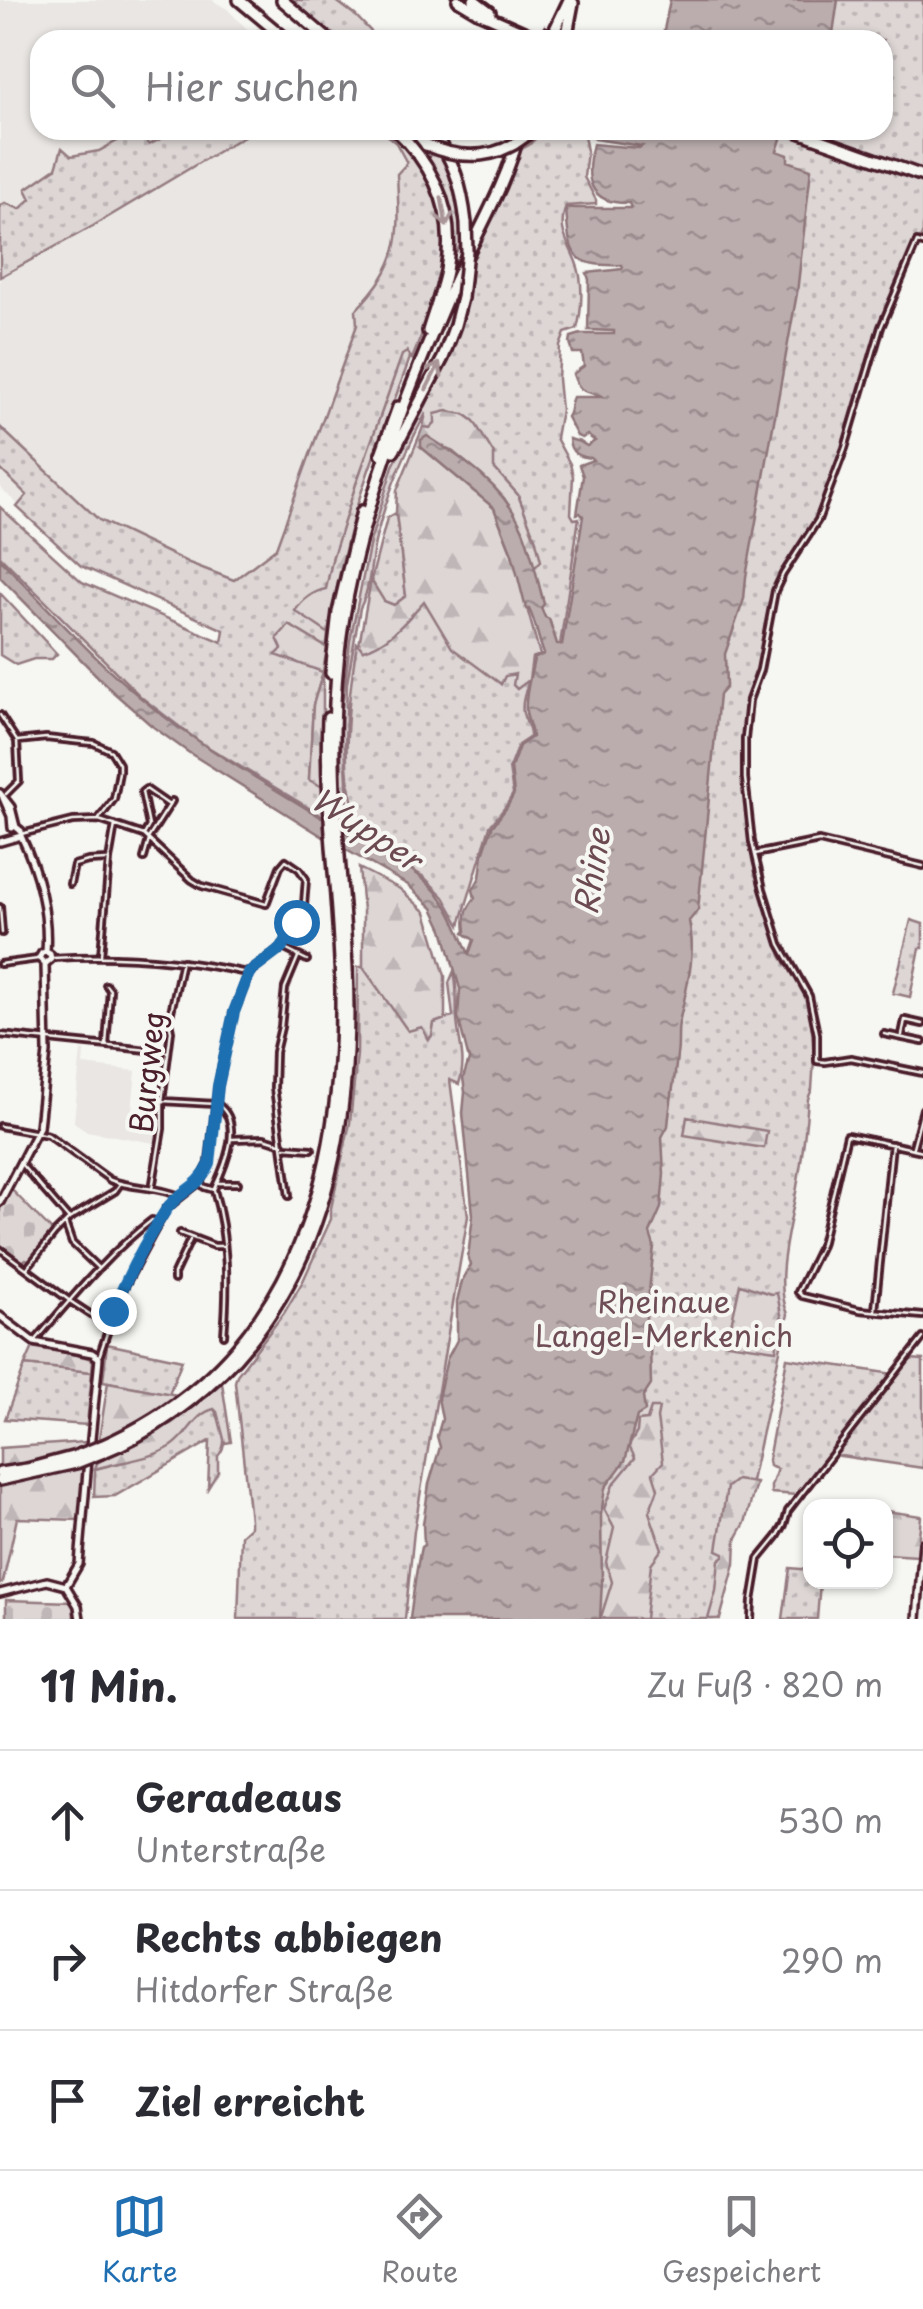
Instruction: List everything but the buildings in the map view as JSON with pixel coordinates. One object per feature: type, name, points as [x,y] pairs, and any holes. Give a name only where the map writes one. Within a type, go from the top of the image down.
[{"type":"highway","points":[[282,0],[317,30]]},
{"type":"highway","points":[[458,0],[523,30]]},
{"type":"highway","points":[[471,0],[527,30]]},
{"type":"highway","points":[[562,30],[572,0]]},
{"type":"highway","points":[[562,30],[572,0]]},
{"type":"highway","points":[[241,2],[275,30]]},
{"type":"highway","points":[[408,140],[436,183],[448,231],[446,270],[428,331]]},
{"type":"highway","points":[[418,140],[449,153],[482,156],[506,149],[518,140]]},
{"type":"highway","points":[[364,528],[399,440],[442,358],[462,298],[466,223],[458,178],[437,140]]},
{"type":"highway","points":[[0,1476],[101,1450],[185,1396],[228,1358],[253,1328],[277,1293],[304,1237],[325,1166],[340,1068],[341,992],[329,694],[338,612],[368,491],[392,422],[428,331],[470,237],[488,209],[516,140]]},
{"type":"highway","points":[[332,786],[336,676],[348,600],[372,497],[411,386],[517,140]]},
{"type":"highway","points":[[822,140],[923,173]]},
{"type":"highway","points":[[836,140],[923,173]]},
{"type":"street","points":[[923,244],[917,242],[881,328],[827,498],[810,536],[778,582],[760,670],[749,700],[745,739],[747,800],[755,854],[780,944],[808,996],[817,1034],[817,1060],[851,1058],[923,1073]]},
{"type":"street","points":[[0,715],[16,741],[19,781],[1,796],[14,813],[16,833],[24,844],[40,889],[49,955]]},
{"type":"street","points":[[16,741],[70,740],[94,743],[111,751],[119,772],[114,799],[98,820]]},
{"type":"street","points":[[144,858],[148,826],[142,792],[146,789],[170,803],[147,837]]},
{"type":"street","points":[[2,841],[16,833],[98,820],[147,837],[198,883],[266,904],[286,860],[304,874],[306,894],[282,948],[249,973],[234,1012],[218,1086],[210,1164],[200,1182],[167,1208],[119,1297],[108,1326],[99,1358],[79,1564],[66,1586]]},
{"type":"street","points":[[101,956],[115,825]]},
{"type":"street","points":[[755,854],[819,841],[923,866]]},
{"type":"street","points":[[70,884],[74,865],[109,860]]},
{"type":"street","points":[[0,907],[2,933]]},
{"type":"street","points":[[282,948],[306,960]]},
{"type":"street","points":[[0,1202],[37,1133],[41,1117],[47,1041],[40,955],[182,961],[249,973]]},
{"type":"street","points":[[289,1196],[274,1088],[275,1052],[285,988],[298,958]]},
{"type":"street","name":"Burgweg","points":[[152,1189],[162,1129],[169,1021],[182,961]]},
{"type":"street","points":[[0,964],[42,962]]},
{"type":"street","points":[[106,985],[110,990],[106,1046]]},
{"type":"street","points":[[902,1037],[906,1020],[923,1024]]},
{"type":"street","points":[[884,1034],[923,1042]]},
{"type":"street","points":[[0,1035],[169,1052]]},
{"type":"street","points":[[162,1101],[216,1104],[225,1110],[230,1122],[231,1139],[214,1190],[228,1265],[224,1335]]},
{"type":"street","points":[[913,1148],[923,1109]]},
{"type":"street","points":[[0,1126],[48,1134],[120,1184],[181,1196]]},
{"type":"street","points":[[923,1150],[847,1135],[821,1245],[799,1287],[799,1294],[875,1311],[923,1316]]},
{"type":"street","points":[[231,1139],[264,1138],[283,1146],[312,1149]]},
{"type":"street","points":[[875,1311],[892,1144]]},
{"type":"street","points":[[20,1162],[67,1221],[72,1243],[99,1269]]},
{"type":"street","points":[[200,1182],[214,1190]]},
{"type":"street","points":[[217,1183],[238,1183]]},
{"type":"street","points":[[26,1269],[67,1221],[120,1184]]},
{"type":"street","points":[[34,1342],[144,1225],[152,1220],[160,1222]]},
{"type":"street","points":[[180,1234],[225,1246]]},
{"type":"street","points":[[174,1280],[190,1239]]},
{"type":"street","points":[[0,1248],[108,1326]]},
{"type":"street","points":[[0,1316],[34,1342],[92,1353],[99,1358]]},
{"type":"street","points":[[751,1619],[759,1559],[777,1537],[793,1502],[923,1338]]},
{"type":"street","points":[[916,1619],[923,1543]]},
{"type":"street","points":[[0,1594],[47,1580],[66,1586],[78,1606],[80,1619]]},
{"type":"shaded area","points":[[0,0],[212,0],[248,30],[30,30],[30,140],[397,140],[419,169],[436,250],[237,627],[81,566],[0,487]]},
{"type":"shaded area","points":[[81,1051],[83,1065],[136,1071],[131,1119],[126,1127],[156,1133],[154,1143],[87,1131],[74,1122]]},
{"type":"green space","points":[[284,0],[335,0],[369,30],[322,30]]},
{"type":"green space","name":"Rheinaue Langel-Merkenich","points":[[754,0],[923,0],[923,232],[876,345],[817,520],[775,587],[756,683],[748,698],[744,780],[748,821],[781,956],[807,997],[814,1059],[783,1269],[788,1314],[744,1513],[713,1619],[496,1619],[725,140],[893,140],[893,30],[746,30]]},
{"type":"green space","points":[[119,140],[145,140],[149,145],[158,140],[237,140],[0,277],[0,206],[5,203],[20,209],[31,199],[26,189],[56,168],[62,148],[71,156],[99,151]]},
{"type":"green space","points":[[393,140],[403,140],[415,152],[431,177],[440,202],[444,228],[439,281],[412,359],[407,352],[333,556],[326,590],[296,610],[328,633],[327,648],[289,625],[283,649],[277,654],[323,672],[313,705],[309,779],[323,787],[324,817],[198,741],[141,697],[0,556],[0,507],[82,582],[222,642],[224,630],[81,566],[17,507],[27,495],[0,469],[0,427],[99,520],[234,580],[276,548],[357,325],[356,310],[390,262],[398,232],[397,174],[407,163]]},
{"type":"green space","points":[[534,140],[585,140],[584,177],[596,200],[596,204],[566,206],[563,222],[579,270],[581,296],[577,329],[565,333],[560,346],[558,379],[561,410],[556,438],[573,476],[571,514],[574,519],[579,518],[560,645],[541,607],[544,603],[533,566],[536,541],[518,495],[494,468],[474,421],[464,414],[430,428],[423,427],[426,413],[385,506],[360,608],[347,684],[348,802],[342,806],[341,715],[350,641],[370,542],[393,466],[434,387],[465,299],[470,262],[518,151]]},
{"type":"green space","points":[[433,153],[443,157],[463,218],[462,241],[448,266],[439,184],[427,158]]},
{"type":"green space","points":[[407,352],[410,358],[353,519],[328,633],[295,611],[309,597],[326,589],[356,484],[402,355]]},
{"type":"green space","points":[[435,414],[464,414],[474,421],[494,454],[494,468],[518,495],[536,541],[541,561],[533,566],[522,528],[504,498],[452,451],[421,447],[494,508],[512,554],[540,655],[532,658],[529,680],[517,689],[513,685],[515,674],[505,676],[501,684],[452,648],[424,601],[380,643],[363,650],[359,645],[371,580],[384,601],[394,605],[406,596],[397,490],[423,427],[430,428],[435,423]]},
{"type":"green space","points":[[396,513],[406,596],[394,605],[383,601],[371,580],[387,518]]},
{"type":"green space","points":[[0,593],[57,654],[52,659],[16,665],[0,655]]},
{"type":"green space","points":[[424,601],[436,619],[501,684],[505,675],[516,674],[517,688],[529,680],[523,709],[530,737],[518,745],[509,768],[513,794],[490,826],[460,925],[444,897],[424,877],[343,828],[342,810],[353,803],[347,745],[357,643],[363,650],[402,624]]},
{"type":"green space","points":[[289,625],[327,648],[323,672],[276,655],[282,649],[277,638]]},
{"type":"green space","points":[[323,672],[323,787],[309,780],[313,705]]},
{"type":"green space","points":[[359,868],[400,889],[426,912],[445,976],[445,1019],[434,1023],[429,1040],[422,1027],[408,1031],[363,967]]},
{"type":"green space","points":[[911,920],[923,924],[923,948],[910,997],[893,993]]},
{"type":"green space","points":[[358,967],[363,967],[408,1030],[422,1027],[432,1035],[434,1023],[453,1016],[449,983],[454,971],[462,1059],[459,1084],[450,1080],[468,1216],[414,1531],[405,1619],[238,1619],[241,1535],[250,1527],[250,1520],[235,1382],[303,1281],[331,1219],[350,1123],[357,1054]]},
{"type":"green space","points":[[687,1117],[767,1131],[764,1148],[684,1135]]},
{"type":"green space","points":[[10,1188],[52,1231],[30,1261],[21,1263],[0,1246],[0,1209]]},
{"type":"green space","points":[[740,1284],[777,1293],[782,1320],[776,1350],[727,1343]]},
{"type":"green space","points":[[107,1344],[182,1360],[169,1394],[103,1381]]},
{"type":"green space","points":[[33,1347],[93,1360],[92,1372],[25,1365]]},
{"type":"green space","points":[[787,1358],[893,1374],[797,1495],[771,1493],[777,1469],[769,1466],[768,1460]]},
{"type":"green space","points":[[910,1359],[923,1360],[923,1468],[834,1455]]},
{"type":"green space","points":[[25,1365],[92,1372],[87,1425],[5,1419]]},
{"type":"green space","points":[[108,1382],[177,1395],[130,1427],[99,1439]]},
{"type":"green space","points":[[222,1383],[231,1442],[225,1443],[214,1409],[201,1415],[178,1441],[163,1451],[95,1469],[97,1463],[172,1423]]},
{"type":"green space","points":[[651,1408],[659,1408],[663,1462],[653,1473],[658,1489],[649,1512],[662,1549],[651,1564],[645,1619],[606,1619],[601,1617],[612,1582],[606,1562],[614,1528],[604,1509],[613,1485],[635,1458],[629,1446],[638,1421],[647,1420]]},
{"type":"green space","points":[[214,1409],[224,1439],[218,1472],[208,1488],[210,1441],[115,1496],[94,1497],[95,1469],[155,1454],[185,1435],[207,1410]]},
{"type":"green space","points":[[85,1442],[79,1520],[17,1518],[0,1584],[0,1448]]},
{"type":"green space","points":[[736,1480],[756,1483],[745,1523],[736,1539],[735,1564],[720,1619],[708,1619],[719,1560],[724,1556],[717,1550],[727,1487]]},
{"type":"green space","points":[[893,1512],[921,1516],[917,1556],[893,1554]]},
{"type":"green space","points":[[790,1568],[803,1569],[803,1589],[819,1589],[817,1619],[783,1619]]},
{"type":"green space","points":[[6,1600],[73,1602],[74,1619],[6,1619]]},
{"type":"water","points":[[670,0],[838,0],[834,30],[664,30]]},
{"type":"water","name":"Rhine","points":[[601,140],[781,140],[777,151],[788,155],[788,161],[811,169],[797,293],[744,599],[725,654],[726,687],[719,695],[698,910],[689,921],[690,972],[678,1027],[668,1126],[662,1137],[661,1208],[650,1233],[654,1246],[645,1327],[650,1341],[651,1385],[643,1397],[645,1411],[637,1416],[625,1461],[605,1488],[600,1619],[410,1619],[424,1545],[429,1484],[440,1447],[437,1436],[442,1419],[438,1398],[447,1359],[457,1340],[457,1301],[471,1265],[468,1257],[473,1215],[463,1113],[463,1078],[469,1060],[458,1017],[460,989],[443,929],[433,908],[408,885],[325,838],[152,726],[112,691],[0,577],[0,559],[85,647],[153,708],[238,767],[417,874],[443,901],[469,954],[474,940],[464,933],[466,913],[475,898],[473,890],[492,827],[514,794],[511,768],[519,746],[532,737],[526,712],[527,692],[534,659],[544,654],[494,508],[421,447],[421,440],[427,436],[469,464],[514,513],[532,556],[544,604],[541,608],[557,644],[562,645],[583,516],[577,514],[583,476],[579,465],[593,460],[576,454],[569,439],[587,446],[595,441],[587,435],[577,436],[567,417],[573,397],[603,397],[578,385],[573,374],[584,366],[582,353],[573,353],[570,343],[571,337],[581,334],[614,334],[588,330],[587,273],[623,267],[592,264],[576,255],[569,237],[566,208],[631,208],[629,203],[597,194],[590,178],[590,156],[593,144],[642,146]]},
{"type":"route","points":[[113,1311],[167,1208],[200,1182],[210,1164],[218,1086],[234,1012],[249,973],[282,948],[296,922]]},
{"type":"water label","name":"Wupper","points":[[367,828]]}]
